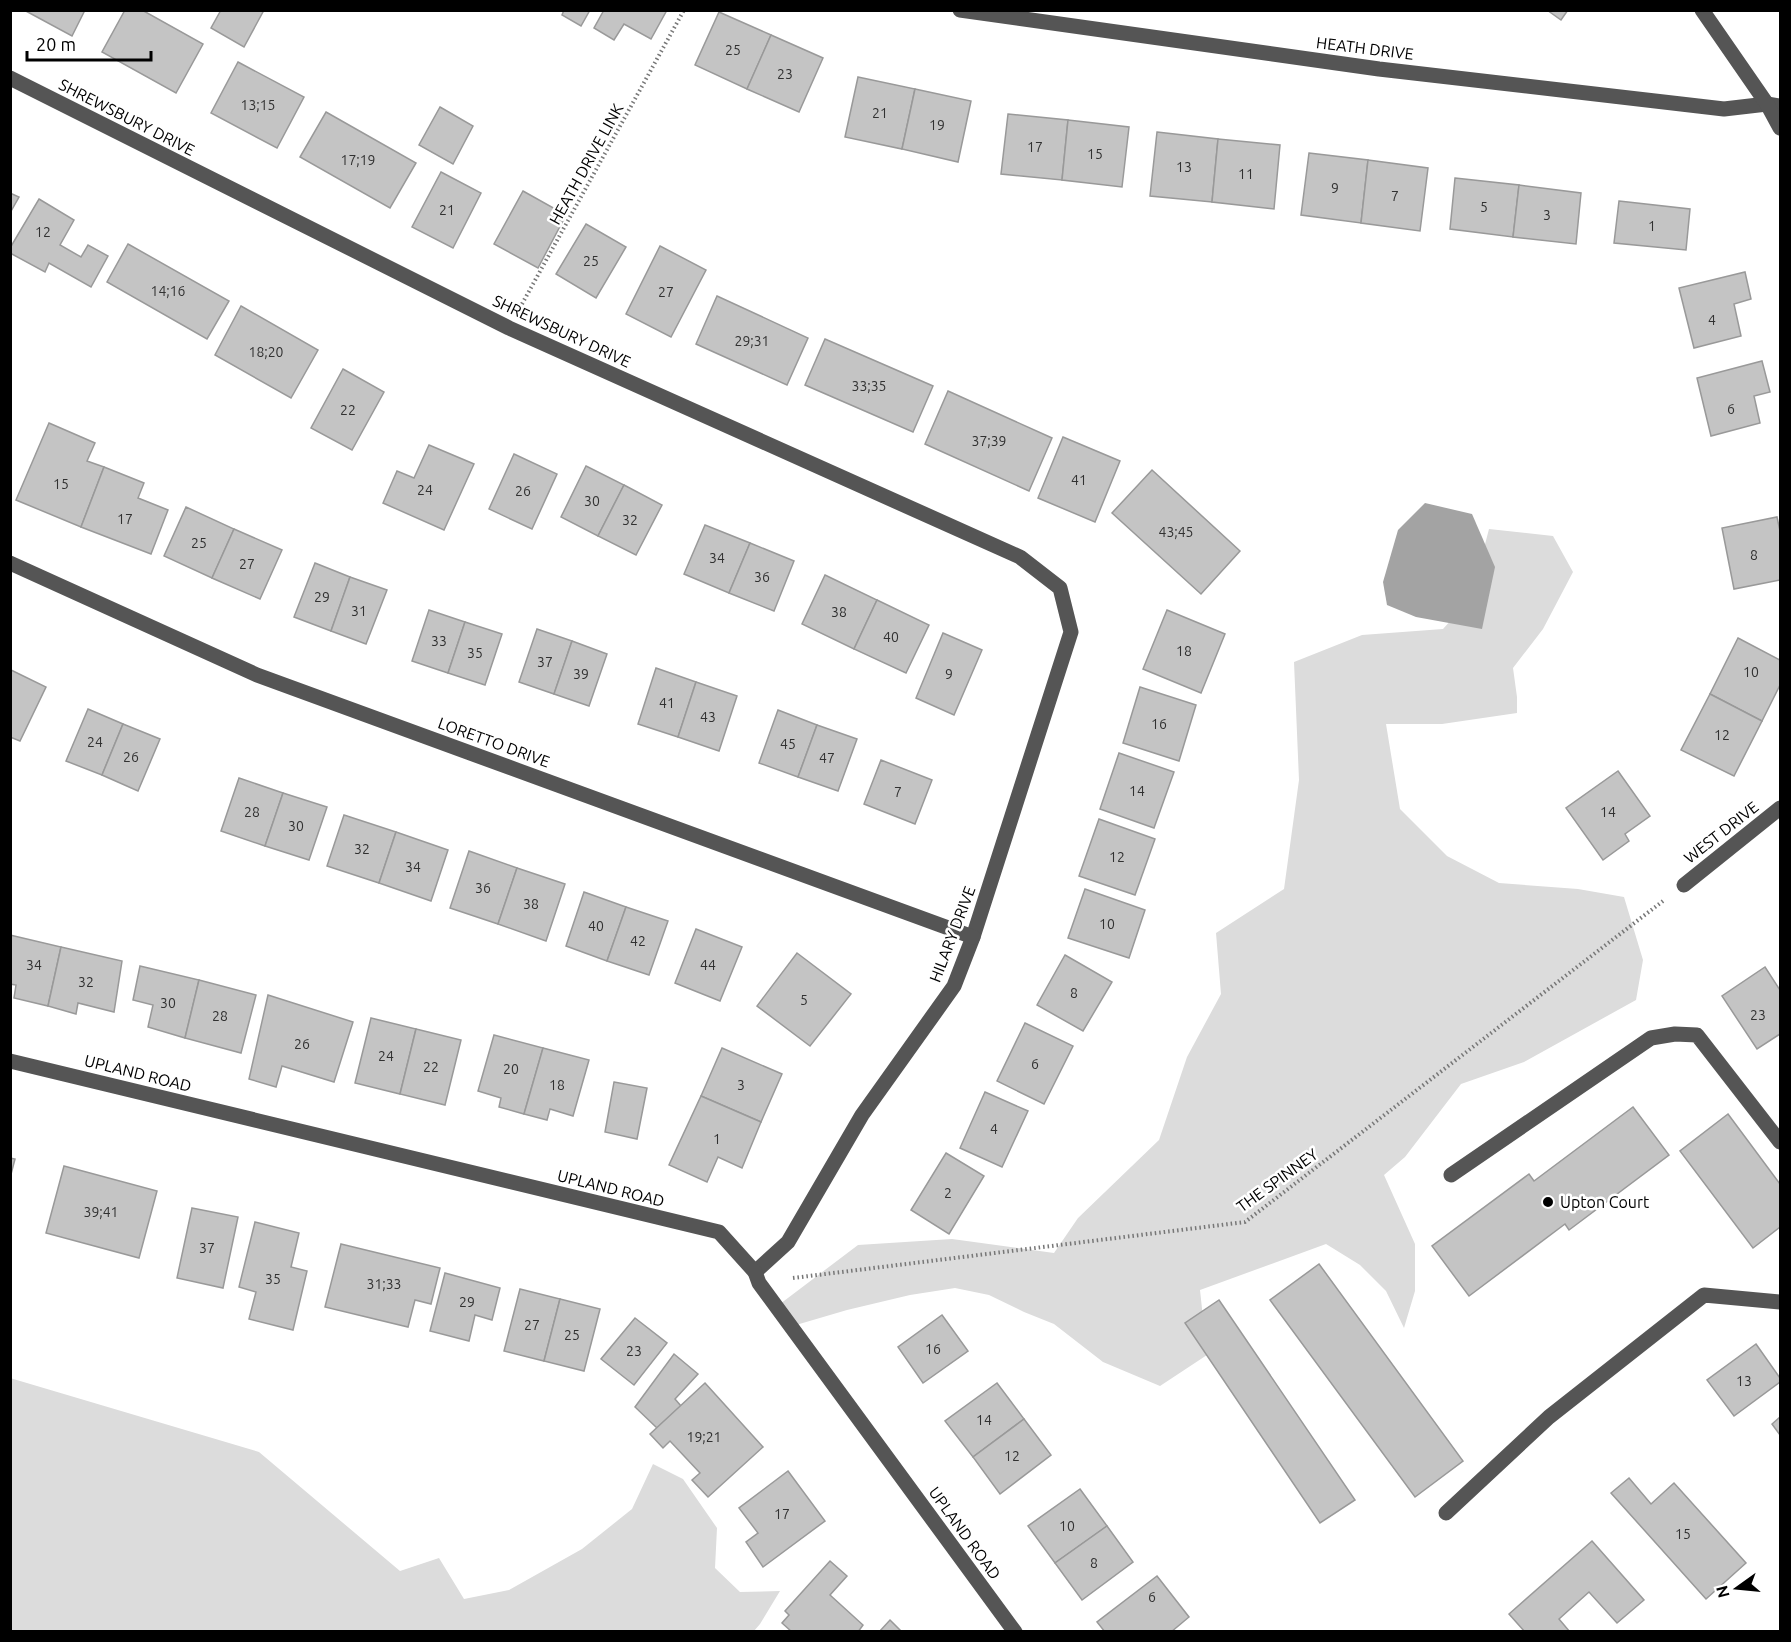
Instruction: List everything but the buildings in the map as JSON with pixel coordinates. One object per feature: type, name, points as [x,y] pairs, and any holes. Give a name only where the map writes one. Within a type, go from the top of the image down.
[{"type":"street","name":"HEATH DRIVE","points":[[960,10],[1379,69],[1712,108],[1774,105]]},
{"type":"street","points":[[1702,10],[1774,105],[1780,128]]},
{"type":"street","name":"SHREWSBURY DRIVE","points":[[10,78],[509,328],[1020,557],[1060,588],[1071,632]]},
{"type":"street","name":"LORETTO DRIVE","points":[[10,563],[257,675],[973,937]]},
{"type":"street","name":"HILARY DRIVE","points":[[757,1277],[788,1242],[862,1115],[954,986],[973,937],[1071,632]]},
{"type":"street","name":"WEST DRIVE","points":[[1684,885],[1780,808]]},
{"type":"street","points":[[1451,1175],[1651,1038],[1675,1034],[1696,1035],[1780,1142]]},
{"type":"street","name":"UPLAND ROAD","points":[[10,1061],[719,1232],[757,1277],[1015,1632]]},
{"type":"street","points":[[1446,1513],[1549,1416],[1704,1295],[1780,1302]]},
{"type":"path","name":"HEATH DRIVE LINK","points":[[509,328],[684,10]]},
{"type":"path","name":"THE SPINNEY","points":[[757,1277],[1245,1222],[1684,885]]},
{"type":"shaded area","points":[[1425,503],[1472,514],[1495,567],[1482,629],[1416,617],[1387,605],[1383,582],[1398,530]]},
{"type":"shaded area","points":[[1489,529],[1553,536],[1573,572],[1543,629],[1513,668],[1517,713],[1442,724],[1386,724],[1400,809],[1447,856],[1499,883],[1578,889],[1624,897],[1643,960],[1636,1000],[1524,1062],[1461,1084],[1405,1157],[1384,1175],[1415,1244],[1415,1291],[1404,1328],[1386,1291],[1360,1265],[1326,1244],[1200,1290],[1207,1355],[1160,1386],[1103,1362],[1054,1324],[989,1295],[955,1288],[910,1295],[796,1325],[780,1304],[858,1245],[952,1239],[1054,1253],[1078,1218],[1159,1140],[1187,1057],[1221,994],[1216,933],[1284,889],[1299,780],[1294,662],[1362,635],[1443,629],[1471,598]]},
{"type":"shaded area","points":[[10,1378],[259,1452],[400,1571],[439,1558],[464,1599],[509,1590],[582,1549],[632,1509],[653,1464],[683,1479],[717,1528],[715,1568],[740,1592],[780,1591],[754,1631],[11,1631]]},
{"type":"place","name":"Upton Court","points":[[1548,1202]]}]
